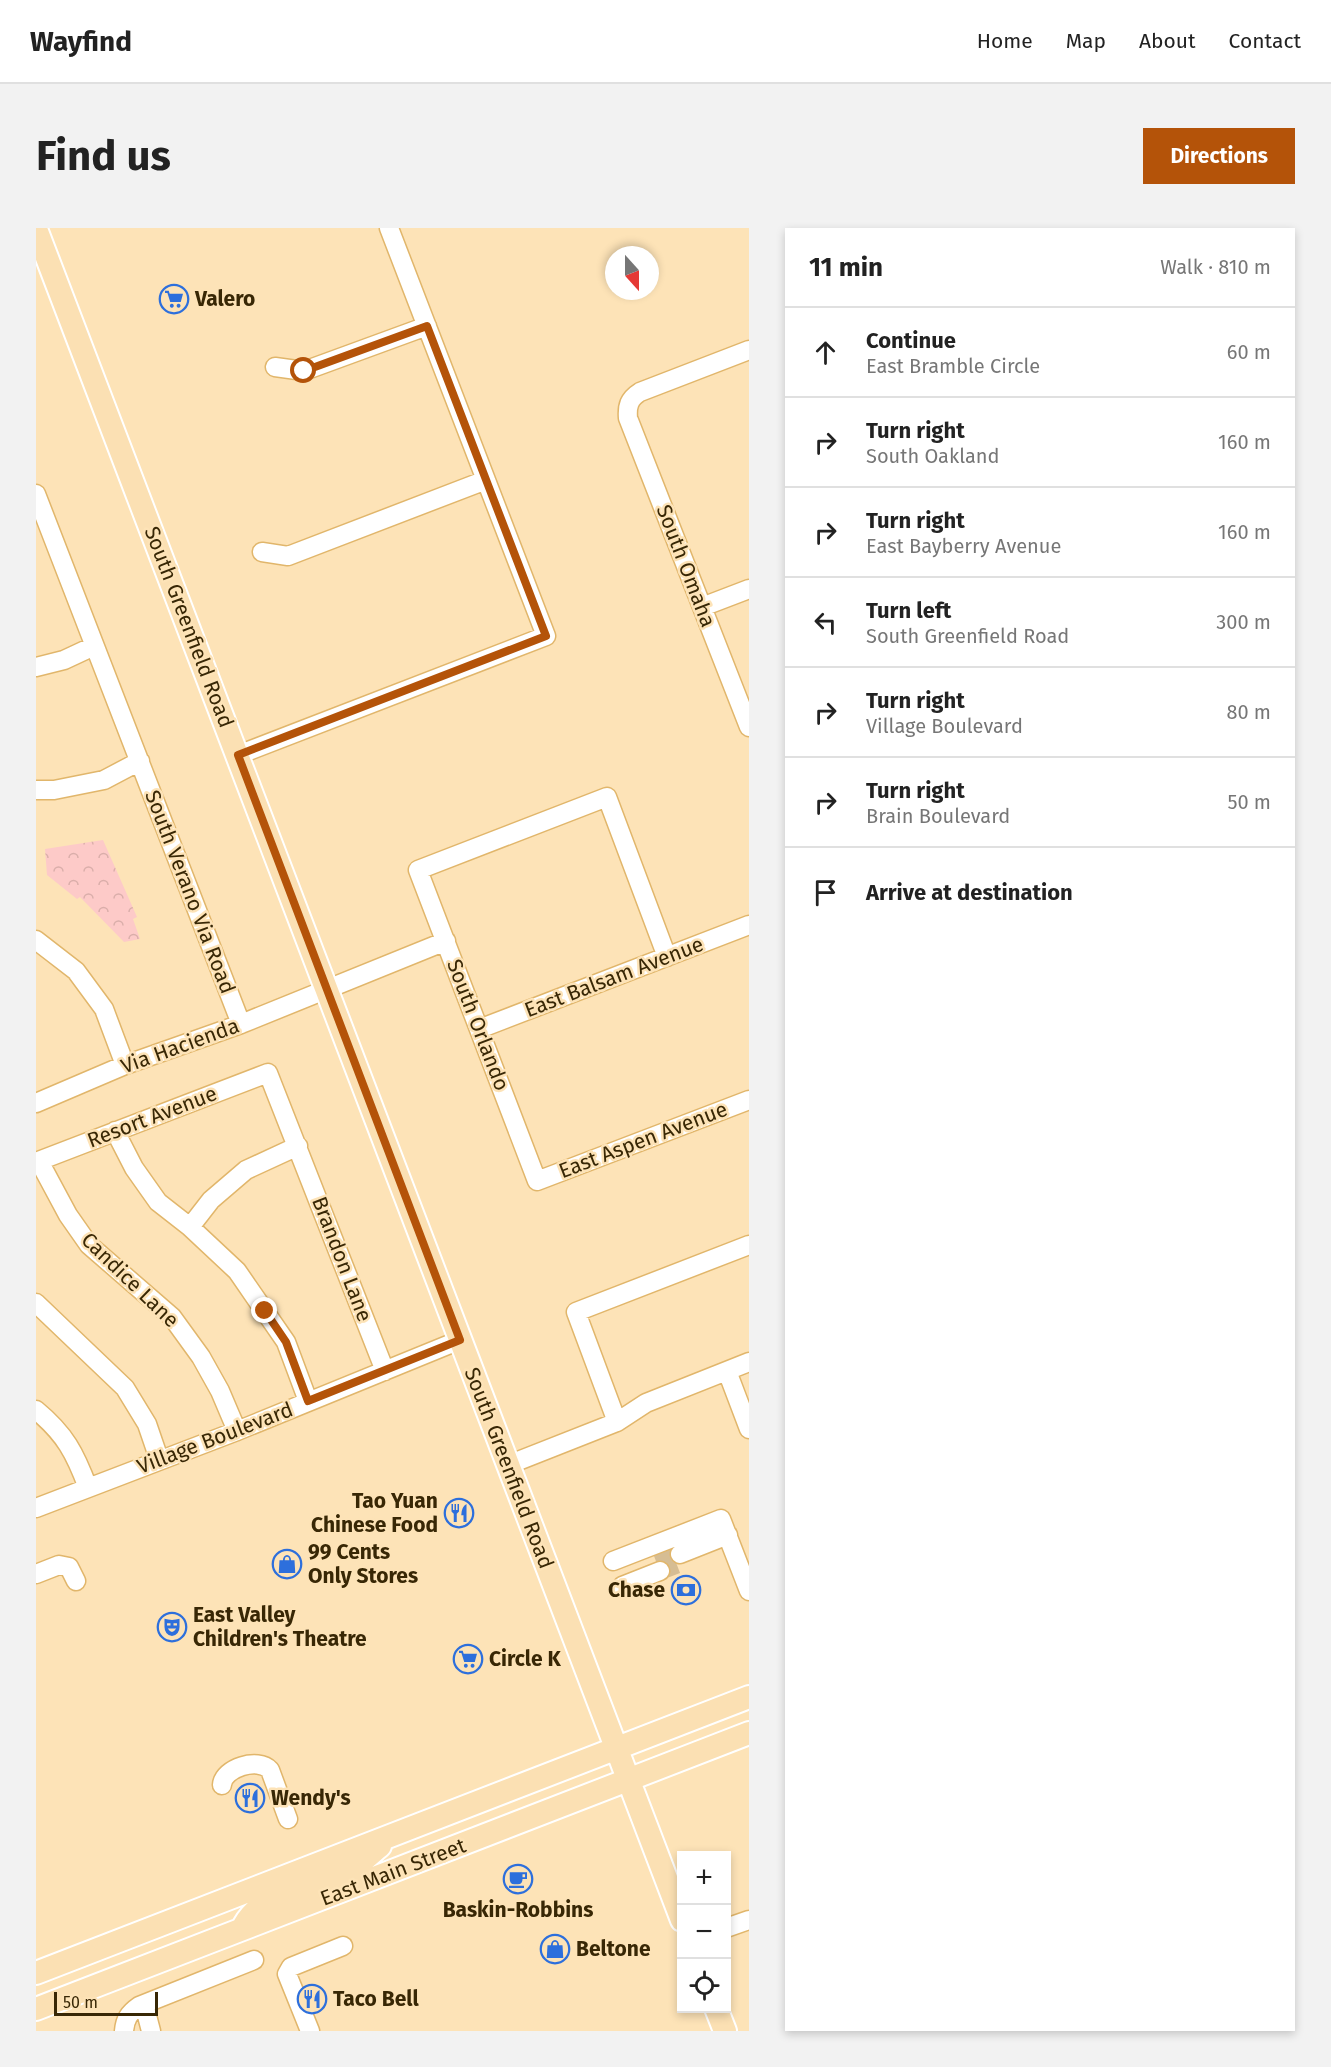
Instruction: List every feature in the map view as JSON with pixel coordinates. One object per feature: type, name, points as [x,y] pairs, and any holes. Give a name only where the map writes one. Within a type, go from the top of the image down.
[{"type":"main road","name":"South Greenfield Road","points":[[40,231],[326,990],[677,1909]]},
{"type":"main road","name":"East Main Street","points":[[36,2009],[242,1929],[622,1764],[749,1696]]},
{"type":"main road","name":"East Main Street","points":[[36,1973],[397,1832],[622,1764],[749,1733]]},
{"type":"main road","points":[[242,1929],[257,1908],[287,1892],[354,1867],[397,1832]]},
{"type":"main road","points":[[89,1989],[118,1963],[216,1922],[224,1914],[231,1897]]},
{"type":"main road","points":[[718,2013],[725,2031]]},
{"type":"street","points":[[238,755],[546,636],[389,228]]},
{"type":"street","points":[[275,367],[304,371],[427,326]]},
{"type":"street","name":"South Omaha","points":[[749,351],[640,392],[629,403],[628,418],[749,728]]},
{"type":"street","points":[[262,552],[288,556],[486,480]]},
{"type":"street","name":"South Verano Via Road","points":[[37,500],[241,1023]]},
{"type":"street","points":[[702,607],[749,589]]},
{"type":"street","points":[[36,667],[64,660],[94,646]]},
{"type":"street","points":[[36,790],[54,790],[104,780],[140,761]]},
{"type":"street","name":"South Orlando","points":[[537,1181],[418,870],[607,796],[667,957]]},
{"type":"street","name":"East Balsam Avenue","points":[[479,1029],[749,926]]},
{"type":"street","points":[[36,940],[76,971],[104,1009],[125,1065]]},
{"type":"street","name":"Via Hacienda","points":[[36,1103],[125,1065],[241,1023],[446,941]]},
{"type":"street","name":"Resort Avenue","points":[[38,1162],[268,1073]]},
{"type":"street","name":"Brandon Lane","points":[[268,1073],[385,1371]]},
{"type":"street","name":"East Aspen Avenue","points":[[537,1181],[749,1100]]},
{"type":"street","points":[[115,1131],[134,1168],[158,1202],[190,1227],[237,1271],[286,1342],[308,1401]]},
{"type":"street","points":[[190,1227],[211,1200],[246,1170],[298,1146]]},
{"type":"street","name":"Candice Lane","points":[[38,1162],[88,1245],[172,1317],[201,1357],[220,1391],[237,1431]]},
{"type":"street","points":[[617,1422],[576,1312],[749,1245]]},
{"type":"street","points":[[36,1303],[125,1388],[147,1424],[159,1459]]},
{"type":"street","name":"Village Boulevard","points":[[36,1508],[237,1431],[460,1340]]},
{"type":"street","points":[[508,1465],[617,1422],[646,1403],[749,1362]]},
{"type":"street","points":[[728,1371],[749,1429]]},
{"type":"street","points":[[36,1410],[54,1425],[75,1455],[88,1488]]},
{"type":"street","points":[[657,1563],[618,1574],[722,1519],[749,1591]]},
{"type":"street","points":[[680,1554],[728,1536]]},
{"type":"street","points":[[36,1574],[59,1565],[69,1567],[76,1581]]},
{"type":"street","points":[[222,1785],[222,1779],[226,1774],[254,1762],[266,1766],[270,1770],[288,1819]]},
{"type":"street","points":[[731,1926],[749,1920]]},
{"type":"street","points":[[310,2031],[288,1970],[291,1966],[343,1946]]},
{"type":"street","points":[[124,2031],[125,2021],[140,2007],[254,1960]]},
{"type":"street","points":[[136,2031],[140,2007]]},
{"type":"street","points":[[140,2007],[138,2015],[143,2031]]},
{"type":"street","points":[[140,2007],[145,2008],[152,2031]]},
{"type":"green space","points":[[103,840],[137,917],[133,919],[140,939],[124,942],[80,897],[77,899],[47,875],[45,849]]},
{"type":"tunnel","points":[[654,1556],[677,1547]]},
{"type":"tunnel","points":[[660,1571],[684,1562]]},
{"type":"place","name":"Valero","points":[[174,299]]},
{"type":"place","name":"Tao Yuan Chinese Food","points":[[459,1513]]},
{"type":"place","name":"99 Cents Only Stores","points":[[287,1564]]},
{"type":"place","name":"Chase","points":[[686,1590]]},
{"type":"place","name":"East Valley Children's Theatre","points":[[172,1627]]},
{"type":"place","name":"Circle K","points":[[468,1659]]},
{"type":"place","name":"Wendy's","points":[[250,1798]]},
{"type":"place","name":"Baskin-Robbins","points":[[518,1879]]},
{"type":"place","name":"Beltone","points":[[555,1949]]},
{"type":"place","name":"Taco Bell","points":[[312,1999]]},
{"type":"route","points":[[265,1311],[286,1342],[308,1401],[460,1340],[238,755],[546,636],[427,326],[304,371]]}]
